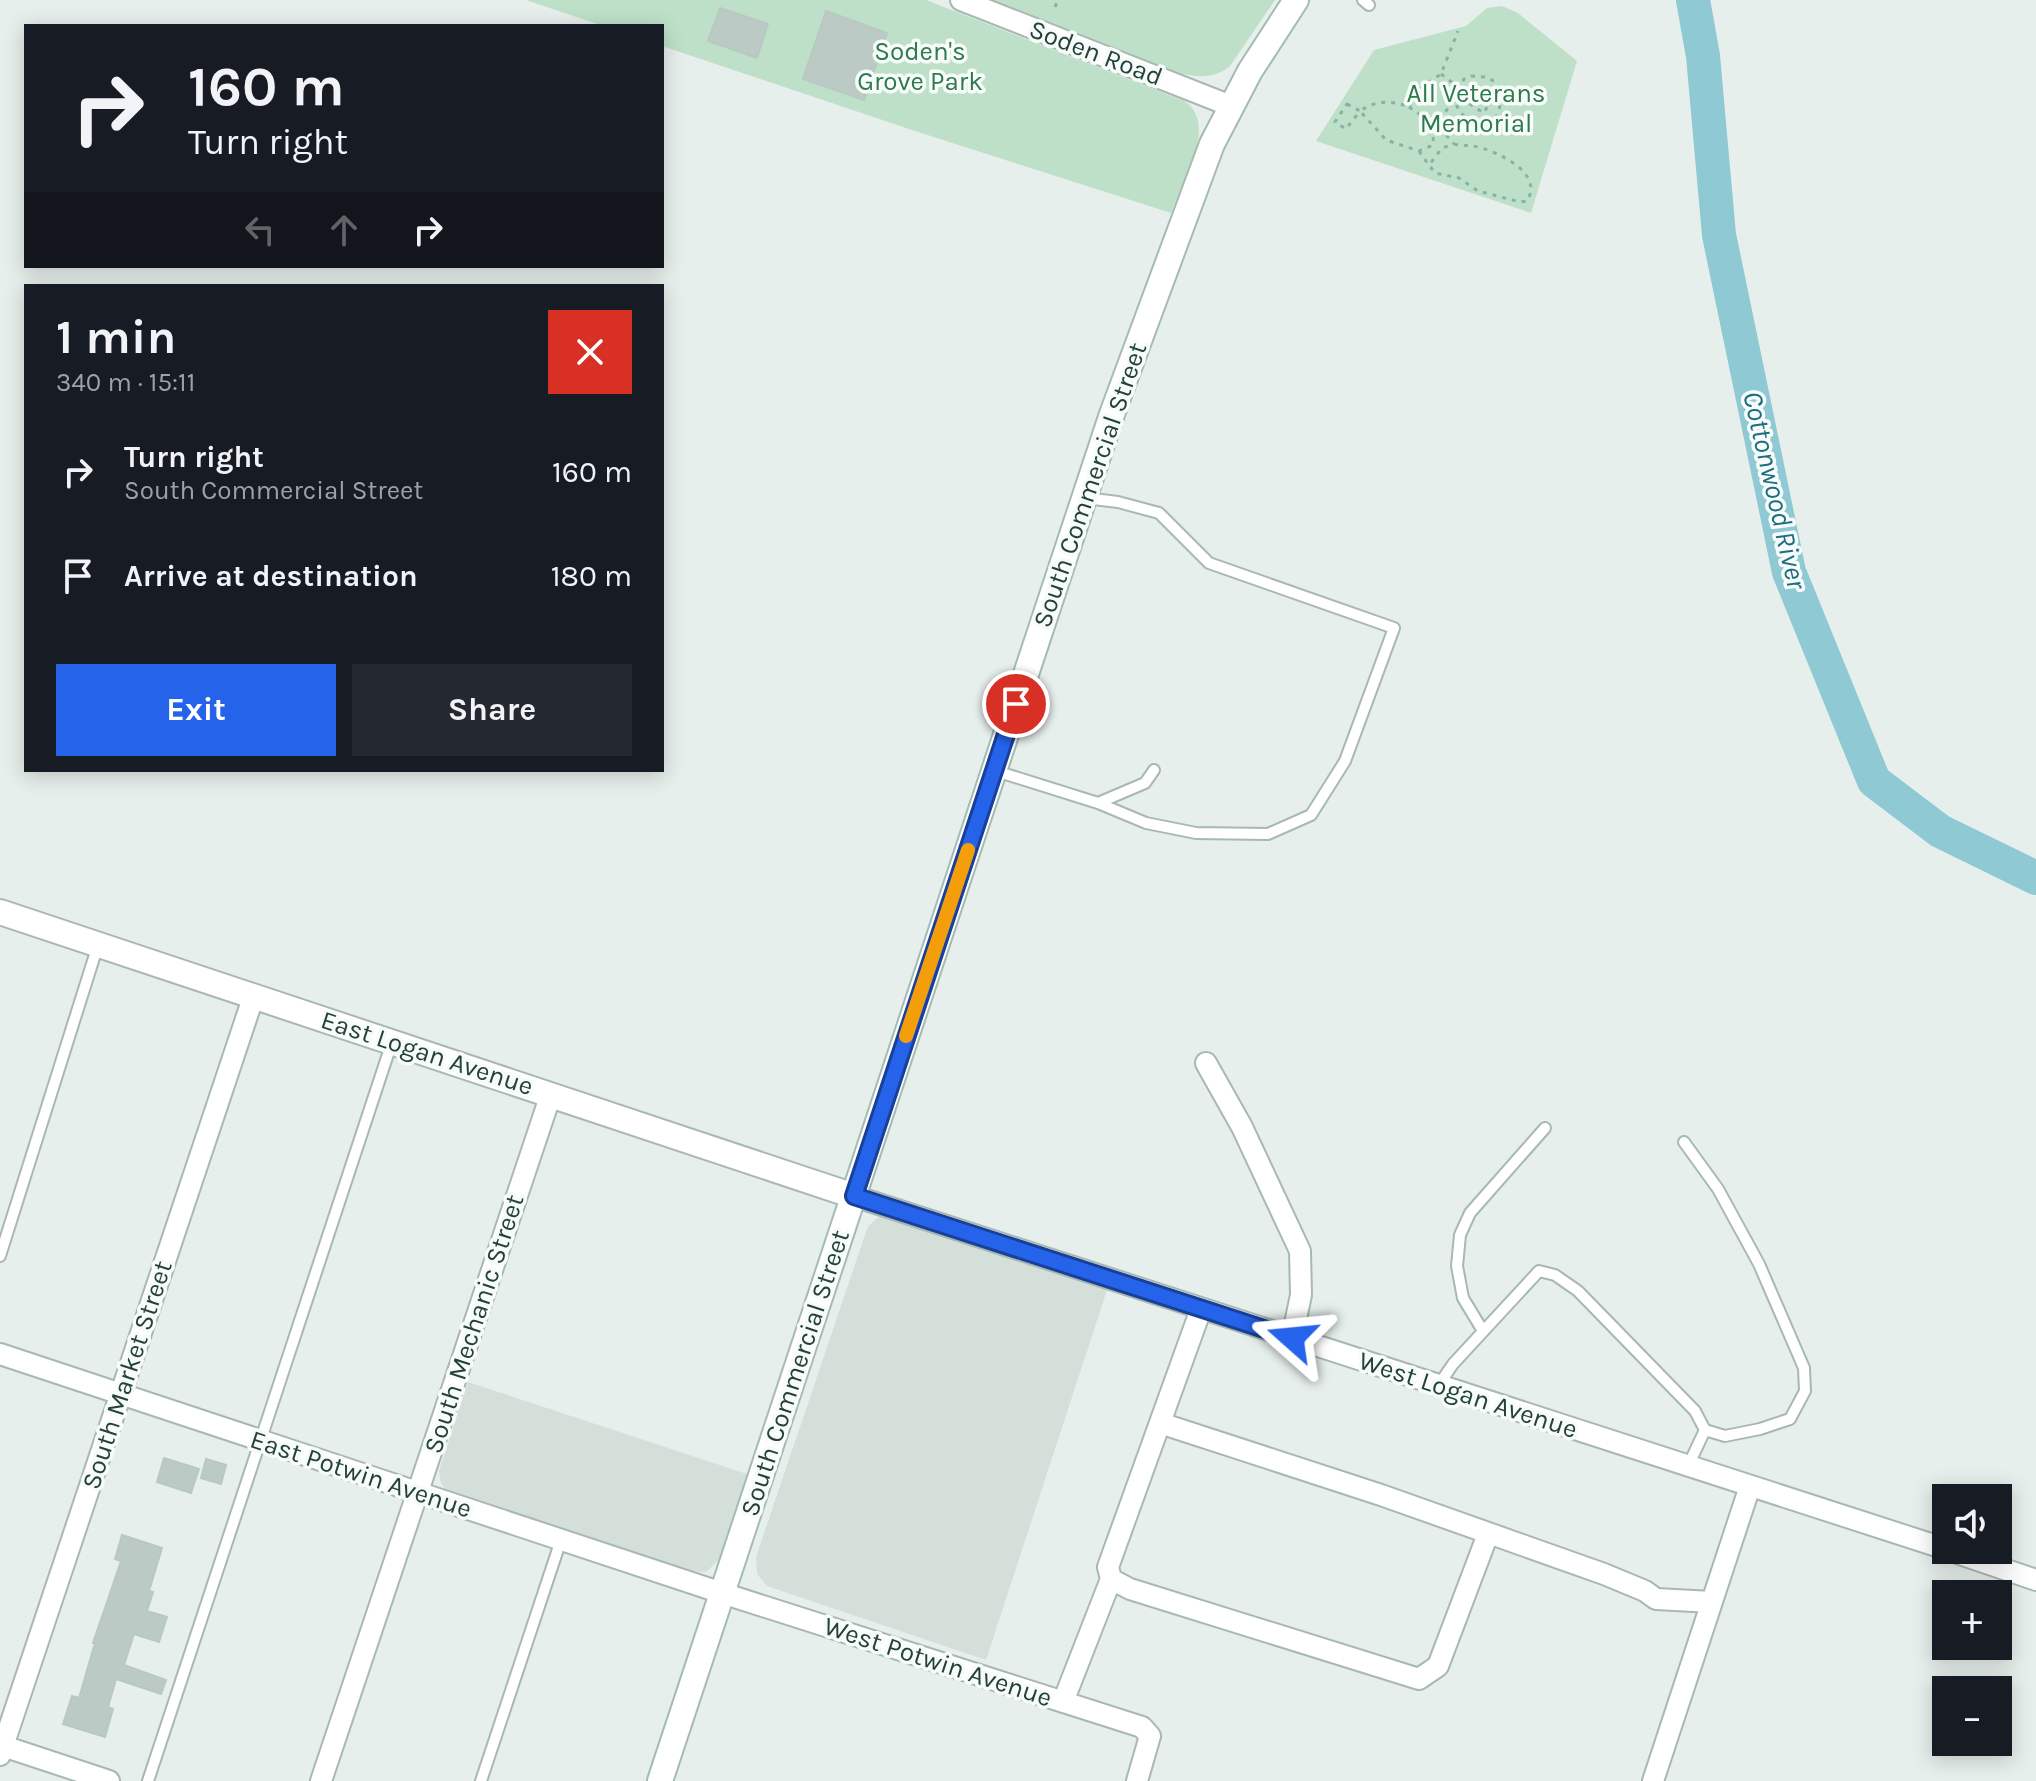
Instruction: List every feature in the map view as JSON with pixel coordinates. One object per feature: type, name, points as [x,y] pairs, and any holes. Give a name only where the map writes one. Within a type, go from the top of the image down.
[{"type":"main road","name":"South Commercial Street","points":[[660,1781],[1112,414],[1212,144],[1269,39],[1296,0]]},
{"type":"main road","name":"East Logan Avenue","points":[[0,912],[854,1196]]},
{"type":"street","name":"Soden Road","points":[[961,0],[1231,106]]},
{"type":"street","name":"South Market Street","points":[[1,1749],[254,995]]},
{"type":"street","points":[[1206,1063],[1242,1127],[1300,1251],[1301,1295],[1292,1338]]},
{"type":"street","name":"South Mechanic Street","points":[[321,1781],[551,1094]]},
{"type":"street","name":"West Logan Avenue","points":[[854,1196],[1932,1545]]},
{"type":"street","points":[[1063,1702],[1111,1579],[1108,1567],[1201,1309]]},
{"type":"street","name":"East Potwin Avenue","points":[[0,1354],[722,1593]]},
{"type":"street","points":[[1160,1423],[1604,1574],[1645,1591],[1656,1599],[1712,1602]]},
{"type":"street","points":[[1653,1781],[1750,1486]]},
{"type":"street","points":[[1111,1579],[1130,1589],[1419,1679],[1438,1666],[1488,1534]]},
{"type":"street","name":"West Logan Avenue","points":[[1989,1564],[2036,1580]]},
{"type":"street","name":"West Potwin Avenue","points":[[722,1593],[1142,1727],[1150,1736],[1137,1781]]},
{"type":"street","points":[[1,1749],[109,1781]]},
{"type":"lane","points":[[994,770],[1098,803],[1146,823],[1196,833],[1268,834],[1311,815],[1345,761],[1394,628],[1209,563],[1159,513],[1118,502],[1084,498]]},
{"type":"lane","points":[[1098,803],[1145,783],[1154,770]]},
{"type":"lane","points":[[0,1256],[99,944]]},
{"type":"lane","points":[[148,1781],[392,1042]]},
{"type":"lane","points":[[1483,1331],[1463,1298],[1457,1266],[1460,1235],[1470,1213],[1545,1128]]},
{"type":"lane","points":[[1438,1386],[1453,1364],[1539,1271],[1555,1275],[1578,1291],[1695,1411],[1705,1430],[1725,1436],[1790,1419],[1805,1391],[1804,1368],[1759,1264],[1718,1189],[1684,1142]]},
{"type":"lane","points":[[1688,1466],[1705,1430]]},
{"type":"lane","points":[[481,1781],[561,1540]]},
{"type":"path","points":[[1055,7],[1058,0]]},
{"type":"path","points":[[1409,107],[1420,88],[1441,74],[1458,31]]},
{"type":"path","points":[[1441,74],[1471,96]]},
{"type":"path","points":[[1454,100],[1462,115],[1471,123],[1481,125],[1491,124],[1498,115],[1501,101],[1496,82],[1485,77],[1464,79],[1443,116],[1441,129],[1454,144]]},
{"type":"path","points":[[1475,89],[1492,97],[1488,107],[1484,113],[1468,103],[1475,89]]},
{"type":"path","points":[[1429,165],[1442,148],[1454,144],[1472,146],[1497,154],[1516,165],[1529,180],[1530,195],[1527,201],[1520,202],[1478,191],[1459,178],[1435,173],[1429,165],[1419,151],[1386,140],[1360,111],[1347,104],[1335,122],[1346,129],[1360,111],[1371,103],[1394,102],[1409,107],[1425,118],[1434,134],[1433,145],[1438,153]]},
{"type":"path","points":[[1488,107],[1498,115]]},
{"type":"path","points":[[1419,151],[1433,145]]},
{"type":"shaded area","points":[[880,1216],[1107,1290],[986,1660],[767,1586],[757,1574],[756,1557],[868,1226]]},
{"type":"shaded area","points":[[468,1382],[750,1475],[721,1558],[706,1572],[689,1571],[445,1489],[439,1471]]},
{"type":"green space","name":"Soden's Grove Park","points":[[526,0],[926,0],[1184,101],[1194,111],[1198,123],[1195,154],[1171,213],[664,47],[664,24],[597,24]]},
{"type":"green space","name":"Soden's Grove Park","points":[[992,0],[1275,0],[1230,66],[1218,73],[1201,76],[1182,74]]},
{"type":"green space","name":"All Veterans Memorial","points":[[1502,6],[1518,13],[1577,61],[1531,213],[1316,141],[1374,50],[1466,26],[1487,8]]},
{"type":"building","points":[[720,8],[768,24],[757,58],[708,41]]},
{"type":"building","points":[[826,11],[887,33],[864,100],[803,79]]},
{"type":"building","points":[[164,1458],[199,1469],[191,1493],[157,1482]]},
{"type":"building","points":[[206,1459],[226,1465],[221,1484],[201,1478]]},
{"type":"building","points":[[122,1535],[162,1548],[149,1591],[153,1592],[147,1611],[167,1617],[159,1642],[134,1634],[124,1665],[166,1680],[161,1694],[116,1679],[108,1707],[113,1709],[105,1737],[63,1724],[72,1696],[79,1698],[93,1643],[121,1561],[115,1559]]},
{"type":"waterway","name":"Cottonwood River","points":[[1693,0],[1703,56],[1719,235],[1789,572],[1874,781],[1940,831],[2036,878]]},
{"type":"slow traffic","points":[[906,1036],[968,850]]},
{"type":"route","points":[[1016,704],[854,1196],[1292,1338]]}]
